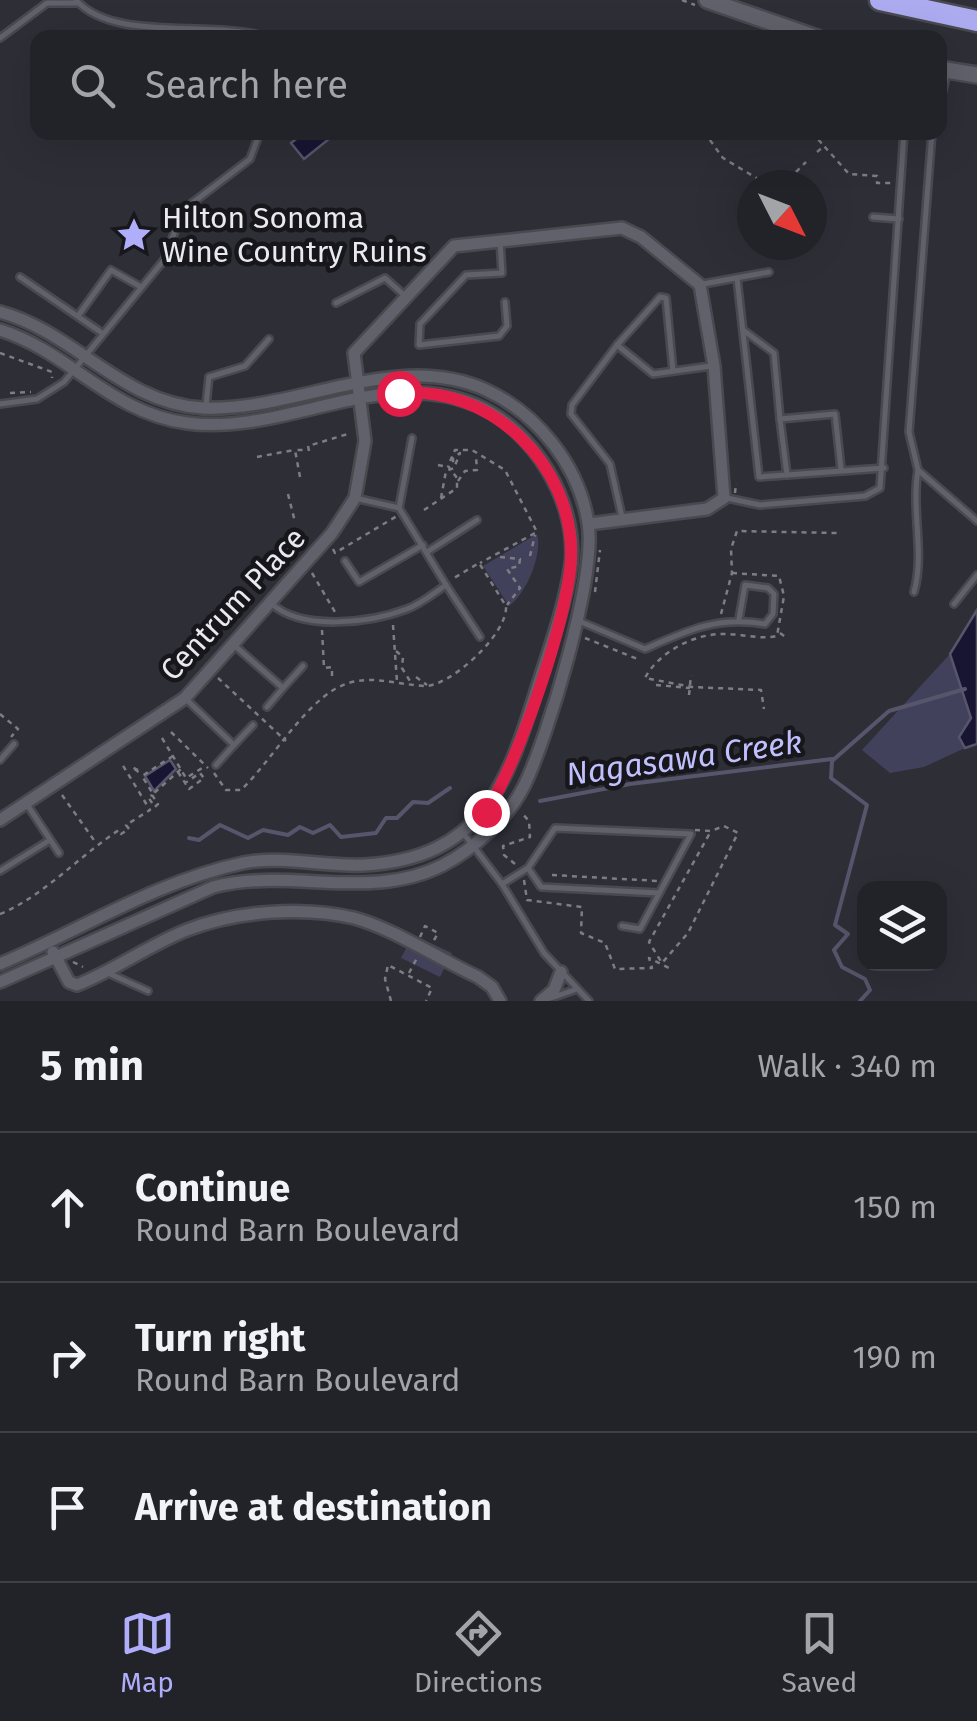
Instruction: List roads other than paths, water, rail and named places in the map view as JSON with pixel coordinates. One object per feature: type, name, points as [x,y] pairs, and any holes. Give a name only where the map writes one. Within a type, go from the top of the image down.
[{"type":"highway","points":[[880,0],[977,21]]},
{"type":"main road","points":[[707,0],[794,30]]},
{"type":"main road","points":[[947,70],[977,75]]},
{"type":"street","points":[[357,382],[354,353],[404,295],[454,246],[500,238],[622,228],[641,236],[700,285],[714,366],[724,498],[707,508],[588,524]]},
{"type":"street","points":[[0,312],[32,323],[142,392],[206,408],[278,400],[382,378],[462,380],[509,403],[538,426],[565,461],[588,524],[589,565],[576,620],[523,789],[473,845],[414,878],[385,883],[264,879],[228,883],[0,982]]},
{"type":"street","points":[[0,330],[36,346],[120,403],[185,423],[220,426],[268,420],[361,398],[423,391],[479,406],[522,437],[544,466],[567,518],[571,560],[564,602],[519,747],[504,783],[464,834],[422,855],[365,865],[250,861],[196,874],[0,964]]},
{"type":"street","name":"Centrum Place","points":[[0,820],[184,698],[332,533],[354,498],[365,442],[357,382]]},
{"type":"street","points":[[49,942],[74,985],[185,931],[251,914],[356,919],[478,978],[492,987],[500,1001]]},
{"type":"street","points":[[542,1001],[554,990],[562,972]]},
{"type":"lane","points":[[0,38],[47,2],[76,2],[106,22],[146,28],[249,30]]},
{"type":"lane","points":[[0,404],[52,394],[164,260],[187,205],[250,159],[257,140]]},
{"type":"lane","points":[[724,498],[760,506],[865,496],[880,488],[904,140]]},
{"type":"lane","points":[[914,592],[920,570],[914,496],[918,470],[909,432],[931,140]]},
{"type":"lane","points":[[873,217],[899,220]]},
{"type":"lane","points":[[500,238],[503,284]]},
{"type":"lane","points":[[78,316],[111,270],[141,287]]},
{"type":"lane","points":[[700,285],[769,272]]},
{"type":"lane","points":[[502,273],[466,276],[420,324],[419,345],[499,336],[507,326],[505,302]]},
{"type":"lane","points":[[20,277],[102,333]]},
{"type":"lane","points":[[336,303],[385,278],[404,295]]},
{"type":"lane","points":[[737,278],[759,477],[884,468]]},
{"type":"lane","points":[[622,518],[610,464],[572,414],[572,404],[660,297],[666,298],[674,371]]},
{"type":"lane","points":[[742,330],[774,353],[787,474]]},
{"type":"lane","points":[[206,408],[209,377],[245,366],[269,339]]},
{"type":"lane","points":[[618,346],[653,374],[714,366]]},
{"type":"lane","points":[[780,419],[835,414],[841,469]]},
{"type":"lane","points":[[412,438],[399,508],[480,636]]},
{"type":"lane","points":[[918,470],[977,521]]},
{"type":"lane","points":[[354,498],[399,508]]},
{"type":"lane","points":[[345,561],[358,582],[477,520]]},
{"type":"lane","points":[[954,604],[977,574]]},
{"type":"lane","points":[[270,602],[300,620],[383,616],[411,608],[446,585]]},
{"type":"lane","points":[[576,620],[645,650],[719,620],[765,624],[773,614],[774,594],[768,588],[745,586],[739,620]]},
{"type":"lane","points":[[232,643],[284,688]]},
{"type":"lane","points":[[267,708],[302,666]]},
{"type":"lane","points":[[184,698],[234,745]]},
{"type":"lane","points":[[216,765],[253,725]]},
{"type":"lane","points":[[1,757],[14,744]]},
{"type":"lane","points":[[26,803],[59,853]]},
{"type":"lane","points":[[502,884],[528,868],[555,828],[691,834],[640,928],[622,926]]},
{"type":"lane","points":[[464,834],[502,884],[536,942],[589,1001]]},
{"type":"lane","points":[[0,871],[50,840]]},
{"type":"lane","points":[[528,868],[541,887],[659,894]]},
{"type":"lane","points":[[105,972],[148,991]]},
{"type":"lane","points":[[542,1001],[577,989]]},
{"type":"waterway","points":[[860,1001],[870,990],[865,979],[842,967],[834,950],[848,934],[835,925],[867,805],[831,778],[832,761],[889,711],[965,689]]},
{"type":"waterway","name":"Nagasawa Creek","points":[[540,801],[630,784],[832,759]]},
{"type":"waterway","name":"Nagasawa Creek","points":[[189,838],[199,840],[220,825],[248,838],[263,830],[288,835],[300,827],[313,833],[330,825],[341,837],[376,833],[386,818],[397,818],[413,802],[428,803],[450,788]]},
{"type":"place","name":"Hilton Sonoma Wine Country Ruins","points":[[134,235]]}]
